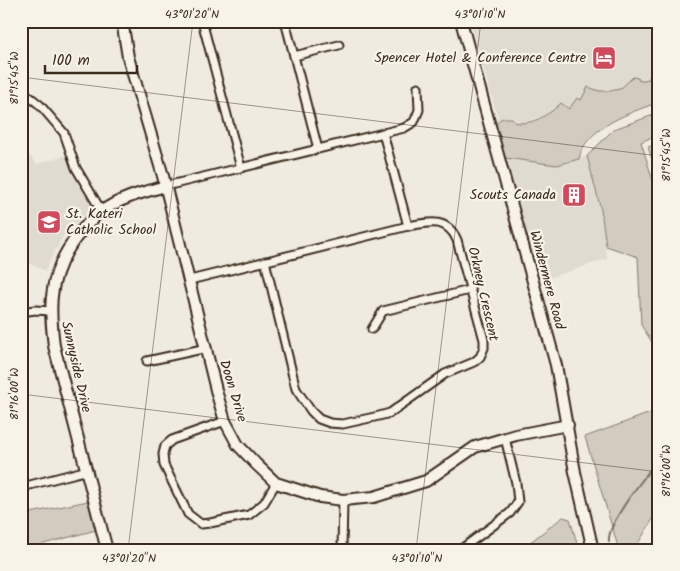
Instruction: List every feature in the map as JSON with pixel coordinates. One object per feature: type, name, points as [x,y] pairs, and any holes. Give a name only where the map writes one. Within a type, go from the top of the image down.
[{"type":"street","points":[[21,22],[25,21]]},
{"type":"street","name":"Doon Drive","points":[[122,21],[128,57],[166,186],[225,421],[238,445],[276,483],[320,497],[343,500],[374,497],[426,481],[474,447],[505,438],[568,425]]},
{"type":"street","points":[[202,21],[241,168]]},
{"type":"street","points":[[285,21],[318,149]]},
{"type":"street","name":"Windermere Road","points":[[461,21],[554,355],[575,472],[593,550]]},
{"type":"street","points":[[294,56],[339,45]]},
{"type":"street","points":[[166,186],[404,128],[414,122],[419,110],[418,87]]},
{"type":"street","points":[[21,90],[40,105],[64,133],[76,168],[102,212]]},
{"type":"street","points":[[383,133],[408,226]]},
{"type":"street","name":"Sunnyside Drive","points":[[107,550],[88,470],[54,346],[51,311],[52,294],[62,260],[67,250],[102,212],[136,194],[166,186]]},
{"type":"street","name":"Orkney Crescent","points":[[190,280],[265,261],[408,226],[437,223],[446,225],[453,232],[484,340],[484,348],[480,357],[474,362],[452,370],[436,379],[390,413],[343,424],[330,423],[319,419],[310,411],[296,388],[265,261]]},
{"type":"street","points":[[372,329],[383,311],[470,290]]},
{"type":"street","points":[[21,312],[35,310],[51,311]]},
{"type":"street","points":[[147,362],[207,348]]},
{"type":"street","points":[[225,421],[172,440],[165,446],[163,454],[164,465],[188,514],[201,524],[249,515],[264,503],[276,483]]},
{"type":"street","points":[[460,550],[510,513],[518,502],[516,483],[505,438]]},
{"type":"street","points":[[21,486],[88,470]]},
{"type":"street","points":[[342,550],[343,500]]},
{"type":"shaded area","points":[[470,21],[659,21],[659,81],[501,129]]},
{"type":"shaded area","points":[[650,75],[659,76],[659,102],[611,122],[590,138],[583,148],[579,159],[557,165],[505,158],[496,125],[500,119],[512,118],[514,122],[520,123],[533,121],[551,112],[561,103],[569,109],[577,98],[581,100],[588,87],[599,91],[610,91],[620,89],[633,77],[638,78],[639,81],[649,79]]},
{"type":"shaded area","points":[[659,113],[659,134],[641,142],[659,200],[659,353],[641,325],[638,257],[606,246],[601,210],[587,156],[614,129]]},
{"type":"shaded area","points":[[659,143],[659,181],[648,147]]},
{"type":"shaded area","name":"St. Kateri Catholic School","points":[[21,146],[37,164],[68,155],[77,181],[93,207],[63,236],[45,271],[31,264],[21,267]]},
{"type":"shaded area","points":[[587,156],[601,210],[607,259],[539,281],[505,158],[557,165]]},
{"type":"shaded area","points":[[659,406],[659,509],[634,550],[619,550],[585,437],[653,412]]},
{"type":"shaded area","points":[[88,501],[96,530],[21,550],[21,515]]},
{"type":"shaded area","points":[[563,517],[570,519],[579,550],[520,550]]},
{"type":"waterway","points":[[609,542],[614,523],[620,512],[659,458]]},
{"type":"place","name":"Spencer Hotel & Conference Centre","points":[[604,58]]},
{"type":"place","name":"Scouts Canada","points":[[574,195]]},
{"type":"place","name":"St. Kateri Catholic School","points":[[49,222]]}]
